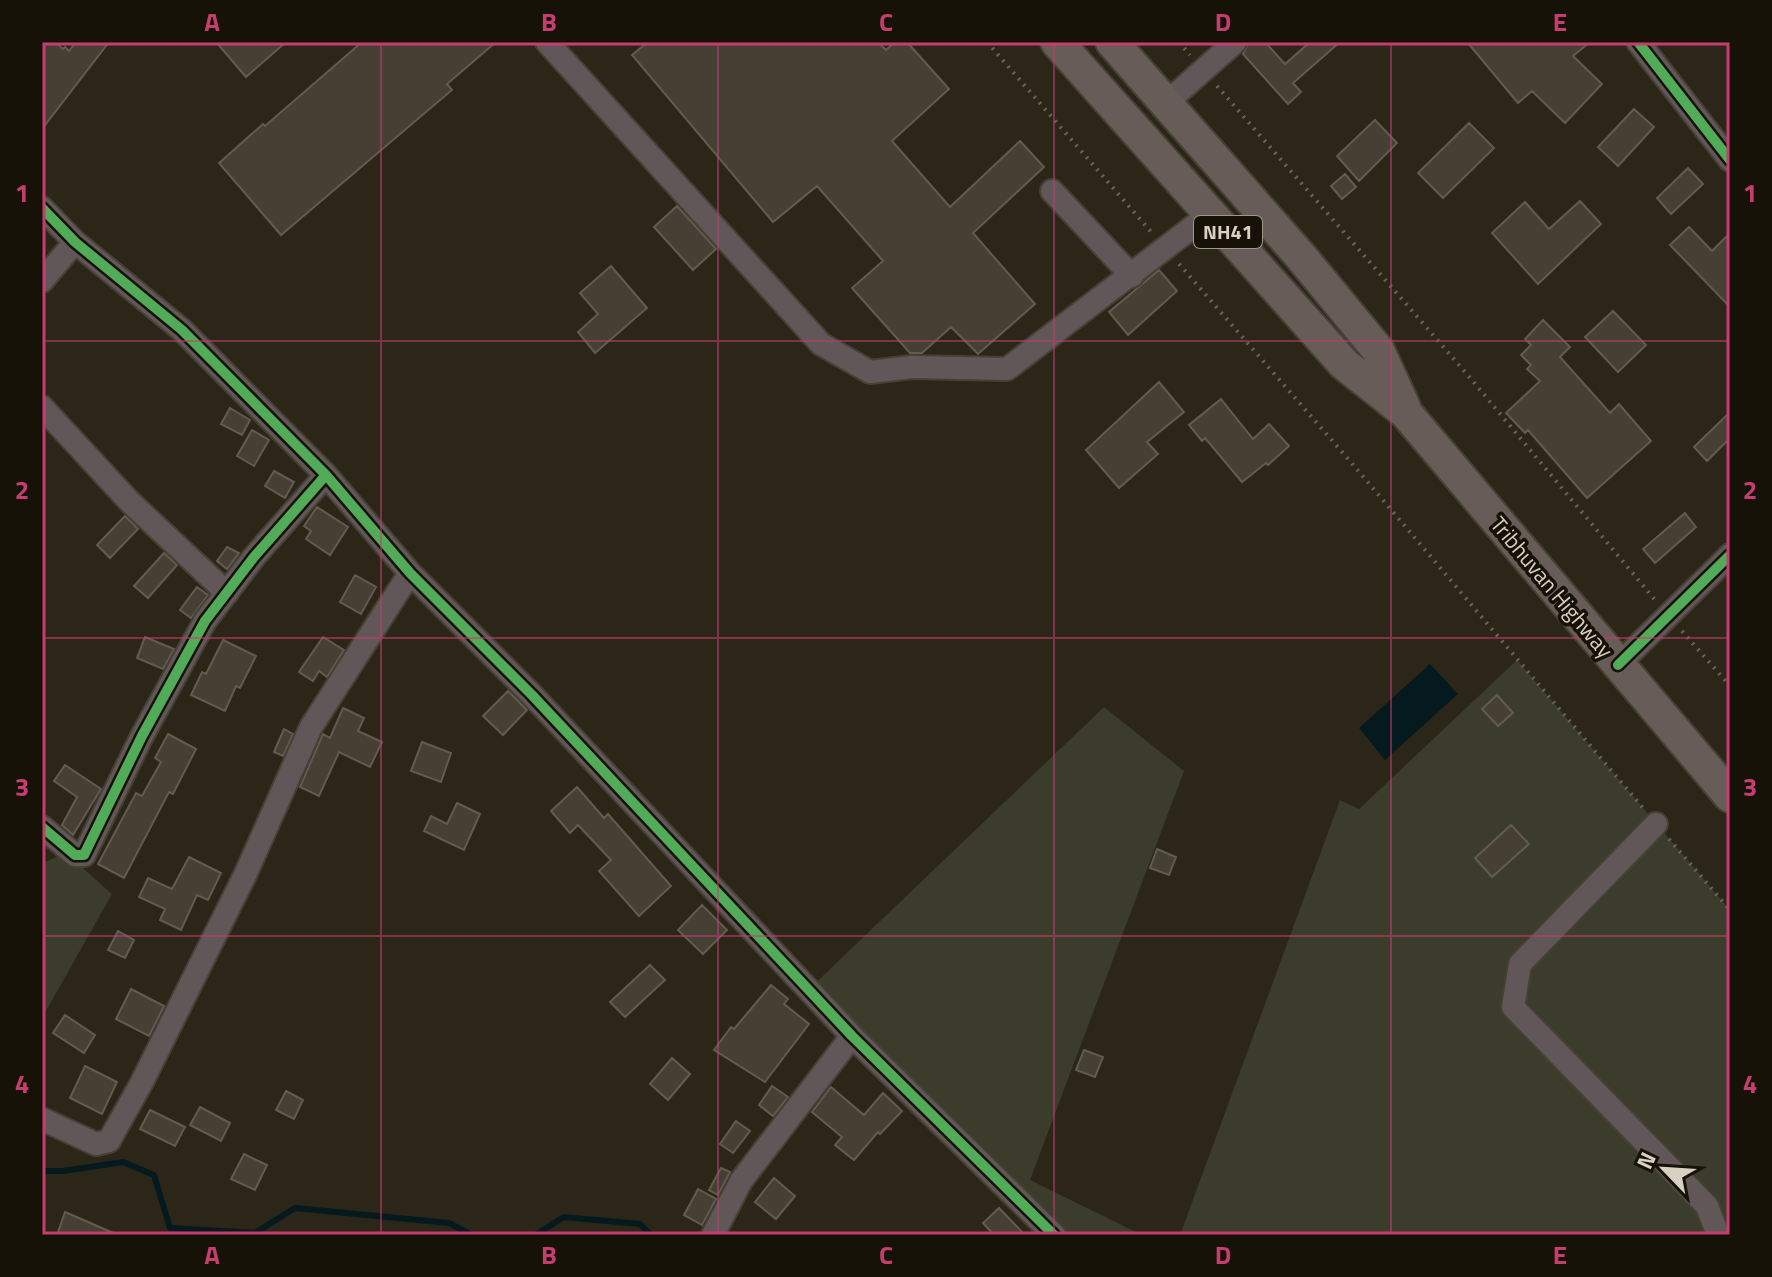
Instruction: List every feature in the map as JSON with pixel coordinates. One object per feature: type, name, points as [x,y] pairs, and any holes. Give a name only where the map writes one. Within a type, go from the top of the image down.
[{"type":"highway","name":"NH41","points":[[1057,42],[1344,364],[1406,413]]},
{"type":"highway","name":"NH41","points":[[1112,42],[1303,259],[1378,350],[1406,413]]},
{"type":"highway","name":"Tribhuvan Highway","points":[[1406,413],[1730,796]]},
{"type":"street","points":[[547,42],[821,344],[870,372],[912,367],[1007,369],[1211,213]]},
{"type":"street","points":[[1165,104],[1235,42]]},
{"type":"street","points":[[1638,42],[1730,160]]},
{"type":"street","points":[[1052,191],[1132,276]]},
{"type":"street","points":[[42,208],[75,242],[182,330],[326,475],[410,573],[532,695],[852,1036],[1054,1235]]},
{"type":"street","points":[[42,281],[75,242]]},
{"type":"street","points":[[42,407],[129,501],[227,593]]},
{"type":"street","points":[[42,827],[75,855],[84,855],[142,736],[205,621],[254,557],[326,475]]},
{"type":"street","points":[[1618,665],[1730,555]]},
{"type":"street","points":[[42,1119],[96,1144],[109,1141],[142,1082],[246,873],[311,727],[410,573]]},
{"type":"street","points":[[1656,824],[1520,964],[1513,1007],[1707,1206],[1718,1235]]},
{"type":"street","points":[[713,1235],[741,1181],[852,1036]]},
{"type":"path","points":[[987,42],[1355,467],[1730,910]]},
{"type":"path","points":[[1179,42],[1466,373],[1730,686]]},
{"type":"green space","points":[[1517,660],[1730,910],[1730,1235],[1180,1235],[1340,800],[1359,809]]},
{"type":"green space","points":[[1104,707],[1184,771],[1030,1180],[1142,1235],[1054,1235],[808,990]]},
{"type":"green space","points":[[66,853],[112,894],[42,1018],[42,863]]},
{"type":"water","points":[[1430,664],[1458,694],[1385,760],[1359,728]]},
{"type":"building","points":[[42,42],[55,42],[69,51],[76,42],[109,42],[42,129]]},
{"type":"building","points":[[216,42],[286,42],[246,77]]},
{"type":"building","points":[[362,42],[496,42],[447,84],[452,90],[281,235],[219,163]]},
{"type":"building","points":[[648,42],[878,42],[886,50],[895,42],[907,42],[949,89],[892,141],[950,207],[1020,141],[1044,167],[973,233],[1035,304],[978,354],[951,327],[922,353],[910,353],[852,288],[883,261],[817,186],[773,222],[632,55]]},
{"type":"building","points":[[1249,42],[1265,42],[1285,64],[1310,42],[1340,42],[1293,83],[1301,92],[1288,104],[1243,54]]},
{"type":"building","points":[[1467,42],[1590,42],[1573,56],[1602,84],[1565,123],[1532,91],[1518,103]]},
{"type":"building","points":[[1634,109],[1654,127],[1618,166],[1598,147]]},
{"type":"building","points":[[1375,120],[1397,143],[1359,181],[1337,156]]},
{"type":"building","points":[[1469,123],[1494,148],[1443,198],[1418,173]]},
{"type":"building","points":[[1688,168],[1703,184],[1671,214],[1657,198]]},
{"type":"building","points":[[1345,174],[1356,187],[1342,199],[1331,186]]},
{"type":"building","points":[[1580,201],[1601,224],[1538,284],[1492,233],[1525,202],[1549,229]]},
{"type":"building","points":[[677,206],[716,249],[693,270],[654,227]]},
{"type":"building","points":[[1689,227],[1712,251],[1730,233],[1730,307],[1670,245]]},
{"type":"building","points":[[611,266],[647,308],[595,353],[578,332],[598,314],[580,293]]},
{"type":"building","points":[[1159,270],[1177,291],[1128,335],[1109,312]]},
{"type":"building","points":[[1613,311],[1646,345],[1618,372],[1585,337]]},
{"type":"building","points":[[1543,320],[1570,347],[1560,357],[1610,413],[1619,404],[1651,441],[1587,498],[1528,430],[1525,433],[1506,413],[1540,381],[1527,369],[1531,365],[1521,355],[1531,345],[1525,339]]},
{"type":"building","points":[[1159,382],[1184,412],[1147,442],[1158,454],[1119,488],[1086,450]]},
{"type":"building","points":[[1221,399],[1253,439],[1269,424],[1289,446],[1242,482],[1205,438],[1202,441],[1189,425]]},
{"type":"building","points":[[230,408],[250,420],[242,435],[221,424]]},
{"type":"building","points":[[1730,412],[1730,438],[1707,461],[1694,447]]},
{"type":"building","points":[[252,430],[269,440],[254,466],[237,456]]},
{"type":"building","points":[[274,471],[294,482],[285,498],[265,486]]},
{"type":"building","points":[[317,507],[348,527],[330,555],[306,539],[311,531],[304,526]]},
{"type":"building","points":[[1685,513],[1696,527],[1655,563],[1643,549]]},
{"type":"building","points":[[125,516],[138,529],[110,558],[97,545]]},
{"type":"building","points":[[227,547],[239,553],[227,569],[217,561]]},
{"type":"building","points":[[164,553],[177,565],[148,598],[134,586]]},
{"type":"building","points":[[355,575],[376,587],[361,614],[340,602]]},
{"type":"building","points":[[197,587],[208,595],[191,618],[180,610]]},
{"type":"building","points":[[145,637],[174,649],[163,669],[137,658]]},
{"type":"building","points":[[323,637],[344,650],[327,677],[319,671],[313,681],[299,672]]},
{"type":"building","points":[[223,640],[256,656],[240,688],[236,686],[225,711],[191,695],[202,672],[206,674]]},
{"type":"building","points":[[508,691],[527,710],[503,735],[483,716]]},
{"type":"building","points":[[1497,695],[1513,713],[1498,726],[1482,709]]},
{"type":"building","points":[[343,708],[364,718],[358,731],[382,742],[370,767],[339,752],[319,796],[300,787],[323,734],[330,738]]},
{"type":"building","points":[[284,729],[293,734],[283,756],[274,752]]},
{"type":"building","points":[[168,734],[196,749],[173,794],[169,792],[124,878],[98,864],[136,793],[142,796],[161,762],[155,758]]},
{"type":"building","points":[[422,742],[451,753],[441,782],[411,771]]},
{"type":"building","points":[[65,765],[101,789],[73,835],[62,825],[77,797],[54,781]]},
{"type":"building","points":[[577,787],[604,818],[608,814],[671,886],[639,916],[599,871],[611,860],[578,825],[570,833],[551,811]]},
{"type":"building","points":[[457,803],[480,814],[464,850],[424,831],[431,816],[447,824]]},
{"type":"building","points":[[1511,825],[1529,844],[1492,877],[1475,858]]},
{"type":"building","points":[[1157,849],[1176,857],[1169,875],[1150,868]]},
{"type":"building","points":[[189,857],[221,873],[208,900],[197,895],[181,930],[160,920],[165,909],[139,897],[148,878],[172,889]]},
{"type":"building","points":[[702,905],[727,930],[703,954],[678,930]]},
{"type":"building","points":[[118,931],[134,940],[125,958],[108,950]]},
{"type":"building","points":[[650,965],[665,980],[625,1017],[610,1002]]},
{"type":"building","points":[[771,985],[788,999],[784,1004],[809,1024],[765,1082],[714,1050]]},
{"type":"building","points":[[131,989],[164,1006],[149,1036],[116,1019]]},
{"type":"building","points":[[65,1015],[95,1035],[84,1053],[53,1033]]},
{"type":"building","points":[[1084,1050],[1103,1057],[1095,1077],[1076,1070]]},
{"type":"building","points":[[672,1058],[690,1074],[668,1100],[650,1084]]},
{"type":"building","points":[[85,1066],[117,1082],[102,1114],[70,1098]]},
{"type":"building","points":[[772,1086],[788,1097],[773,1116],[759,1105]]},
{"type":"building","points":[[831,1087],[864,1115],[883,1093],[902,1111],[880,1134],[878,1132],[854,1160],[835,1145],[842,1137],[812,1112]]},
{"type":"building","points":[[286,1091],[303,1100],[294,1119],[276,1110]]},
{"type":"building","points":[[200,1107],[230,1123],[221,1141],[190,1125]]},
{"type":"building","points":[[150,1110],[185,1127],[175,1146],[140,1129]]},
{"type":"building","points":[[736,1121],[750,1131],[733,1153],[720,1144]]},
{"type":"building","points":[[244,1154],[267,1165],[255,1190],[231,1179]]},
{"type":"building","points":[[721,1168],[730,1172],[718,1195],[709,1190]]},
{"type":"building","points":[[774,1178],[795,1196],[776,1219],[755,1202]]},
{"type":"building","points":[[698,1189],[716,1199],[702,1225],[684,1215]]},
{"type":"building","points":[[999,1208],[1025,1235],[994,1235],[983,1223]]},
{"type":"building","points":[[65,1212],[118,1235],[57,1235]]},
{"type":"waterway","points":[[42,1171],[123,1162],[154,1175],[170,1228],[255,1233],[295,1208],[449,1223],[472,1235]]},
{"type":"waterway","points":[[535,1235],[564,1217],[640,1224],[651,1235]]},
{"type":"cycle path","points":[[1638,42],[1730,160]]},
{"type":"cycle path","points":[[42,208],[75,242],[182,330],[326,475],[410,573],[532,695],[852,1036],[1054,1235]]},
{"type":"cycle path","points":[[42,827],[75,855],[84,855],[142,736],[205,621],[254,557],[326,475]]},
{"type":"cycle path","points":[[1618,665],[1730,555]]}]
